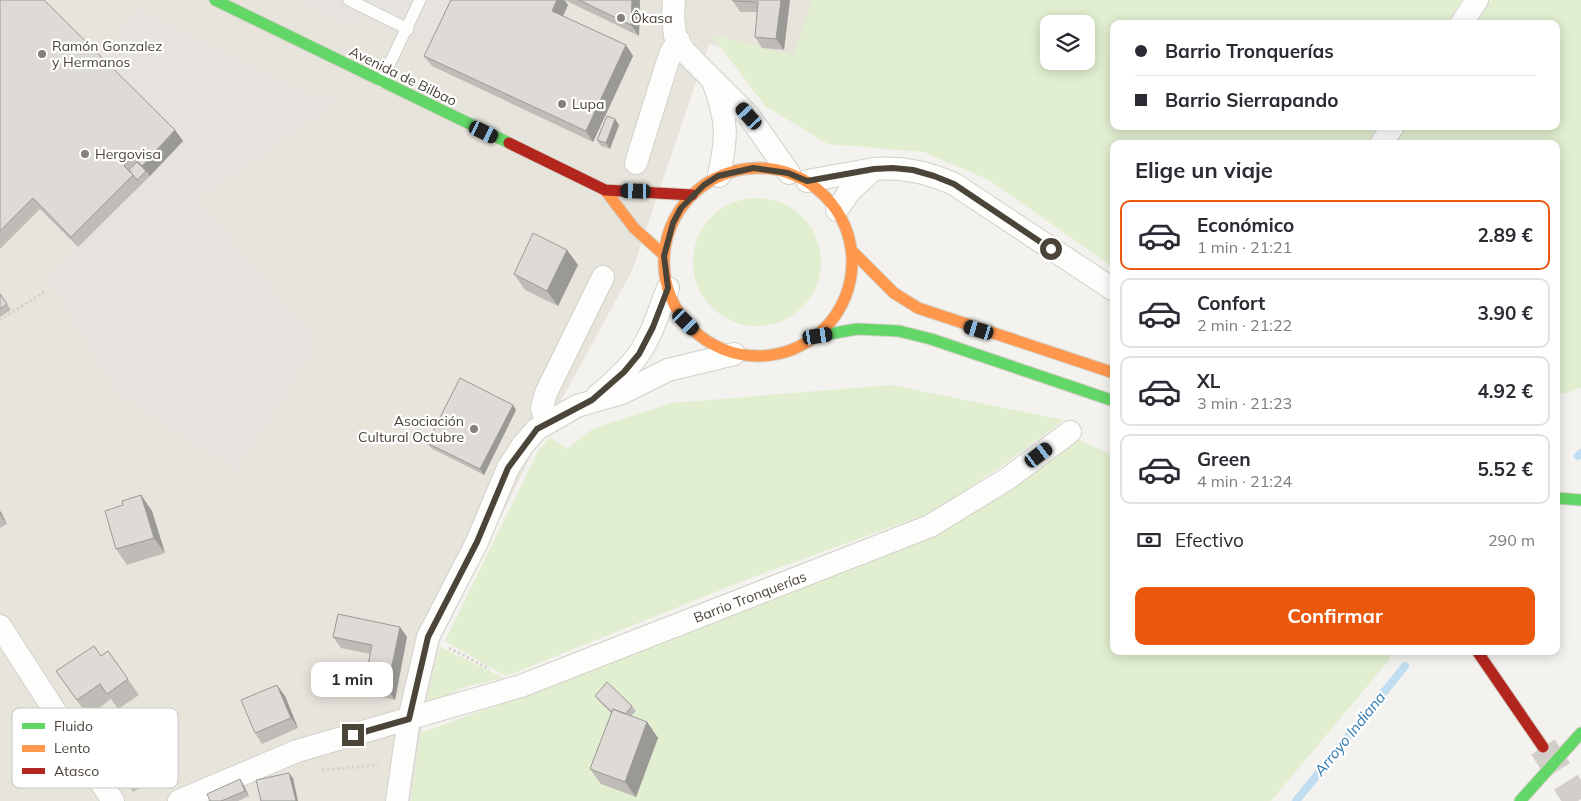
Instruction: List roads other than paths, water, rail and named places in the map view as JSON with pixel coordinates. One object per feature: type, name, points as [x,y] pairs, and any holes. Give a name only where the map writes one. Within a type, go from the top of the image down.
[{"type":"main road","name":"Avenida de Bilbao","points":[[216,0],[605,190]]},
{"type":"main road","points":[[818,336],[834,318],[855,278],[847,229],[837,210],[823,193],[798,177],[753,168],[718,176],[692,196],[673,223],[664,256],[668,288],[675,306],[686,322],[700,336],[716,346],[734,354],[769,356],[787,352],[818,336],[857,329],[899,331],[931,339],[1110,400]]},
{"type":"main road","points":[[605,190],[652,191],[692,196]]},
{"type":"main road","points":[[605,190],[634,228],[664,256]]},
{"type":"main road","points":[[852,251],[894,293],[918,308],[1110,372]]},
{"type":"main road","points":[[905,321],[931,339]]},
{"type":"main road","points":[[1560,498],[1581,500]]},
{"type":"main road","points":[[1479,655],[1543,747]]},
{"type":"main road","points":[[1520,801],[1581,733]]},
{"type":"street","points":[[674,0],[673,16],[678,41],[684,51],[749,116],[798,177],[893,168],[913,170],[934,176],[954,184],[1110,287]]},
{"type":"street","points":[[1464,20],[1477,0]]},
{"type":"street","points":[[636,163],[671,52],[678,41]]},
{"type":"street","points":[[712,80],[724,110],[725,125],[726,143],[718,176]]},
{"type":"street","points":[[837,210],[849,192],[874,169]]},
{"type":"street","points":[[547,423],[542,408],[546,392],[603,277]]},
{"type":"street","points":[[592,400],[624,372],[639,354],[653,327],[668,288]]},
{"type":"street","points":[[397,801],[409,719],[428,637],[477,542],[508,468],[532,434],[547,423],[592,400],[622,393],[668,370],[734,354]]},
{"type":"street","name":"Barrio Tronquerías","points":[[179,801],[297,751],[521,686],[930,526],[1007,479],[1070,432]]},
{"type":"street","points":[[0,626],[53,708]]},
{"type":"street","points":[[105,788],[113,801]]},
{"type":"lane","points":[[349,0],[408,29]]},
{"type":"lane","points":[[381,82],[408,29],[420,0]]},
{"type":"waterway","name":"Arroyo Indiana","points":[[1578,456],[1581,453]]},
{"type":"waterway","name":"Arroyo Indiana","points":[[1296,801],[1405,666]]},
{"type":"tunnel","points":[[1543,747],[1578,801]]},
{"type":"place","name":"Ôkasa","points":[[621,18]]},
{"type":"place","name":"Ramón Gonzalez y Hermanos","points":[[42,54]]},
{"type":"place","name":"Lupa","points":[[562,104]]},
{"type":"place","name":"Hergovisa","points":[[85,154]]},
{"type":"place","name":"Asociación Cultural Octubre","points":[[474,429]]}]
